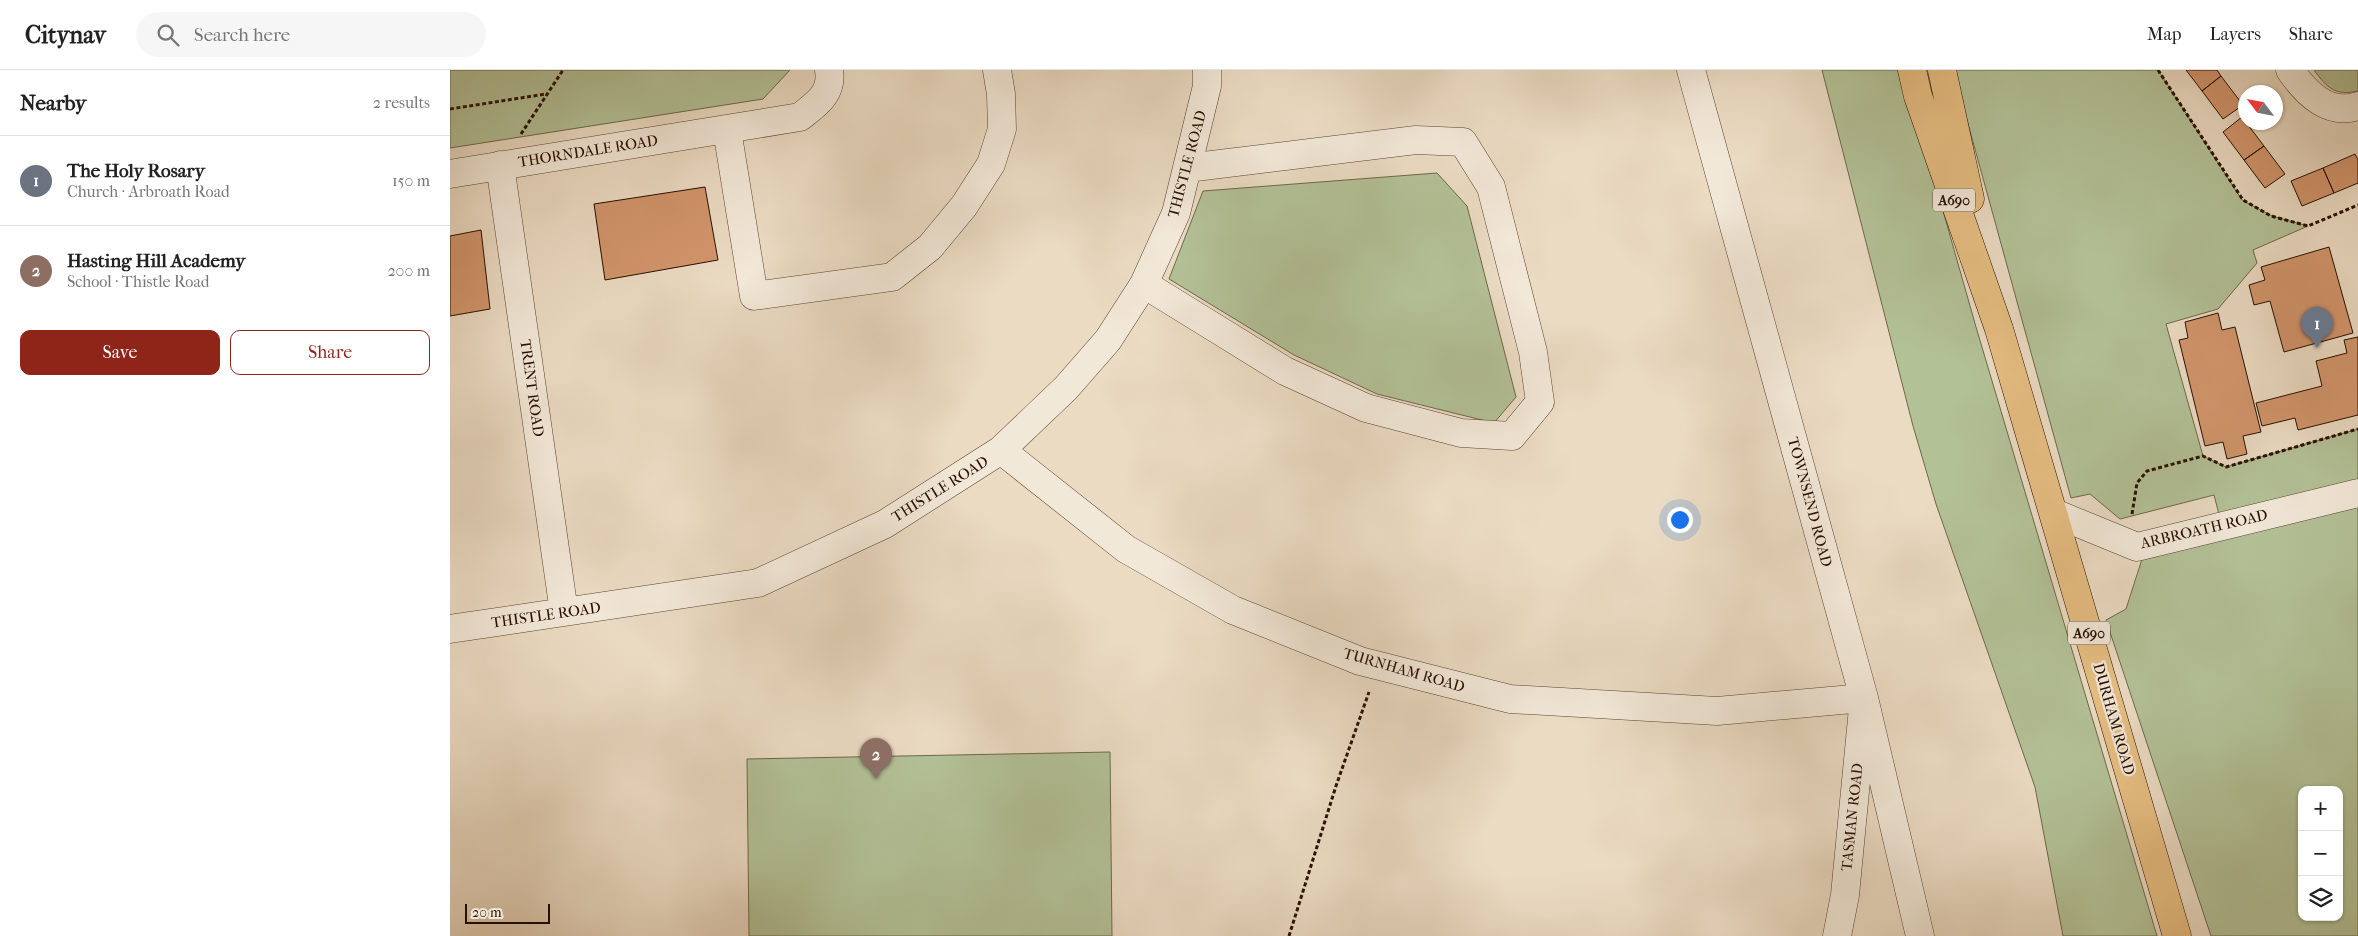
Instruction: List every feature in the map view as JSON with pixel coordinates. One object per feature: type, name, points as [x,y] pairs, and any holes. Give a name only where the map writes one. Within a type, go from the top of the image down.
[{"type":"highway","name":"DURHAM ROAD","points":[[1912,70],[1918,96],[2000,329],[2177,936]]},
{"type":"highway","name":"DURHAM ROAD","points":[[1942,70],[2000,329]]},
{"type":"street","name":"THORNDALE ROAD","points":[[450,174],[500,164],[727,130],[800,117],[824,98],[830,76],[829,70]]},
{"type":"street","points":[[727,130],[754,296],[892,277],[930,247],[964,206],[991,164],[1002,129],[1001,94],[997,70]]},
{"type":"street","name":"THISTLE ROAD","points":[[450,629],[758,583],[885,524],[1000,450],[1066,388],[1102,347],[1144,284],[1176,213],[1207,86],[1207,70]]},
{"type":"street","name":"TOWNSEND ROAD","points":[[1691,70],[1864,698],[1920,936]]},
{"type":"street","points":[[2290,70],[2303,88],[2326,106],[2346,109],[2358,106]]},
{"type":"street","points":[[1144,284],[1285,371],[1366,408],[1462,433],[1512,436],[1540,402],[1532,352],[1490,187],[1463,142],[1416,140],[1187,168]]},
{"type":"street","name":"TRENT ROAD","points":[[500,164],[564,612]]},
{"type":"street","name":"TURNHAM ROAD","points":[[1000,450],[1126,549],[1233,610],[1360,661],[1510,699],[1717,711],[1864,698]]},
{"type":"street","name":"ARBROATH ROAD","points":[[2054,513],[2137,547],[2358,493]]},
{"type":"street","name":"TASMAN ROAD","points":[[1837,936],[1845,895],[1864,698]]},
{"type":"path","points":[[500,164],[563,70]]},
{"type":"path","points":[[2158,70],[2242,200],[2272,216],[2308,226],[2358,205]]},
{"type":"path","points":[[450,109],[547,94]]},
{"type":"path","points":[[2137,547],[2132,509],[2137,483],[2147,471],[2203,456],[2226,467],[2358,429]]},
{"type":"path","points":[[1289,936],[1336,786],[1378,666]]},
{"type":"green space","points":[[450,70],[790,70],[763,99],[450,148]]},
{"type":"green space","points":[[1822,70],[1903,70],[1976,327],[2157,936],[2063,936],[2035,787],[1936,504],[1913,426]]},
{"type":"green space","points":[[1956,70],[2158,70],[2242,200],[2272,216],[2308,226],[2253,250],[2257,263],[2218,309],[2166,324],[2203,456],[2226,467],[2358,429],[2358,493],[2222,526],[2214,495],[2120,519],[2090,494],[2071,498],[1959,91]]},
{"type":"green space","points":[[2314,70],[2358,70],[2358,91],[2343,92],[2332,89],[2323,82]]},
{"type":"green space","points":[[1437,173],[1467,206],[1516,397],[1494,423],[1377,394],[1294,355],[1169,279],[1203,191]]},
{"type":"green space","points":[[2358,504],[2358,936],[2211,936],[2106,620],[2126,609],[2142,559]]},
{"type":"green space","points":[[1110,752],[1112,936],[749,936],[747,759]]},
{"type":"building","points":[[2186,70],[2217,70],[2221,76],[2202,91]]},
{"type":"building","points":[[2221,76],[2238,98],[2238,108],[2223,119],[2202,91]]},
{"type":"building","points":[[2238,120],[2238,130],[2252,130],[2264,146],[2244,160],[2223,132]]},
{"type":"building","points":[[2264,146],[2285,174],[2265,188],[2244,160]]},
{"type":"building","points":[[2355,154],[2358,160],[2358,183],[2334,193],[2323,168]]},
{"type":"building","points":[[2323,168],[2334,193],[2302,206],[2291,181]]},
{"type":"building","points":[[705,187],[718,260],[605,280],[594,204]]},
{"type":"building","points":[[481,230],[490,309],[450,316],[450,236]]},
{"type":"building","points":[[2329,247],[2353,333],[2284,352],[2270,301],[2254,305],[2249,285],[2265,280],[2261,267]]},
{"type":"building","points":[[2218,313],[2222,330],[2235,327],[2261,432],[2243,436],[2247,454],[2227,459],[2223,442],[2205,446],[2179,340],[2188,338],[2185,322]]},
{"type":"building","points":[[2358,337],[2358,415],[2298,430],[2295,418],[2262,426],[2256,403],[2322,386],[2316,361],[2347,353],[2344,340]]},
{"type":"place","name":"The Holy Rosary","points":[[2317,348]]},
{"type":"place","name":"Hasting Hill Academy","points":[[876,779]]}]
